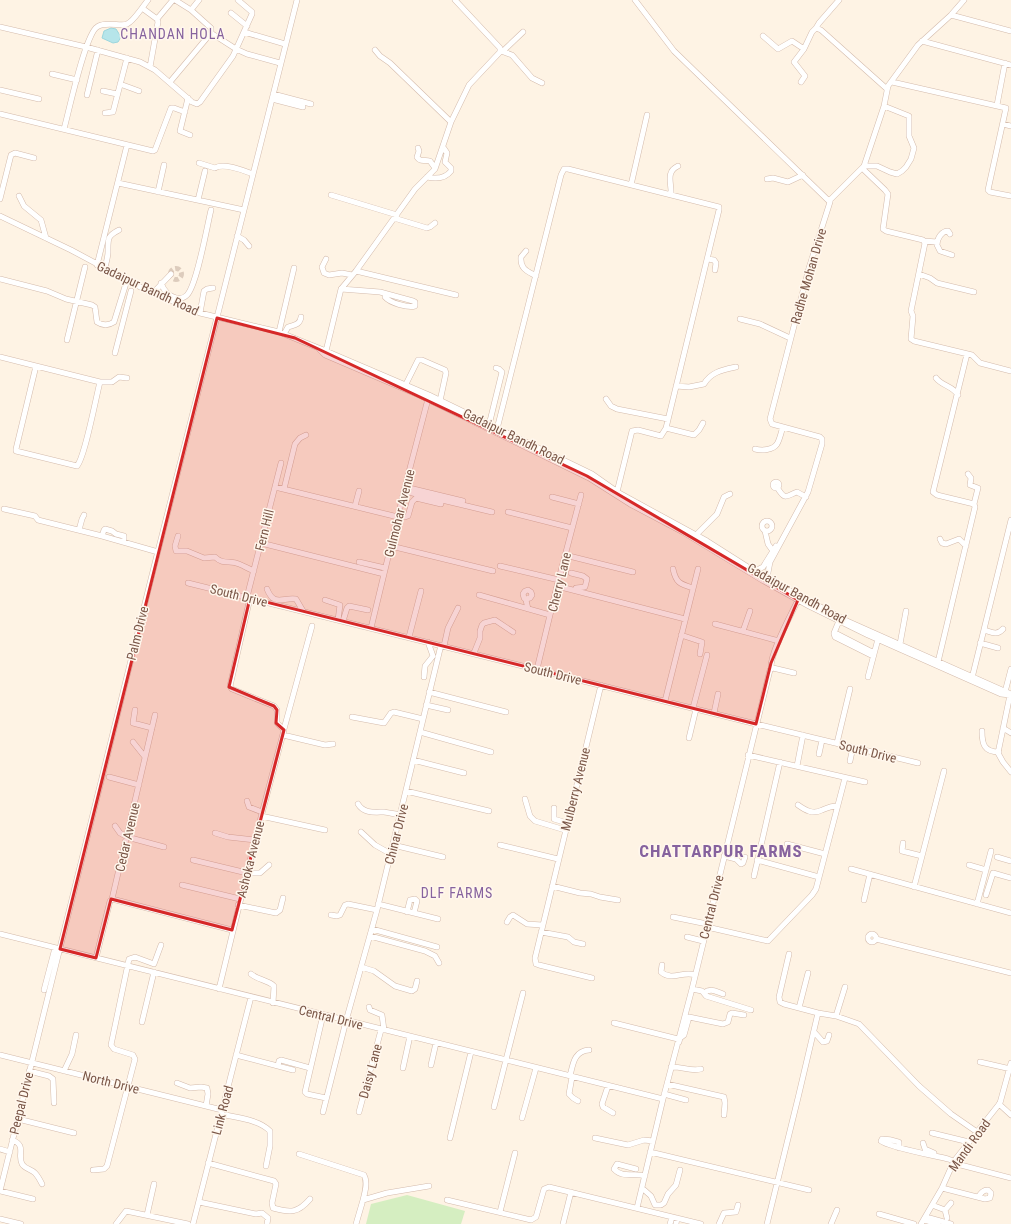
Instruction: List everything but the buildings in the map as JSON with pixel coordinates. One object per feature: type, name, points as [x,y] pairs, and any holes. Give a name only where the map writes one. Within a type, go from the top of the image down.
[{"type":"street","points":[[64,129],[86,47],[95,29],[98,26],[112,24],[126,25],[148,0]]},
{"type":"street","points":[[150,67],[158,22],[157,19],[174,0],[191,10],[210,28],[210,33],[170,82]]},
{"type":"street","points":[[191,10],[199,0]]},
{"type":"street","points":[[0,27],[127,58],[150,67],[194,103],[199,103],[232,58],[247,26],[252,12],[238,0]]},
{"type":"street","name":"Palm Drive","points":[[58,948],[297,0]]},
{"type":"street","points":[[455,0],[502,51],[512,56],[532,78],[542,83]]},
{"type":"street","points":[[800,82],[805,76],[793,62],[804,49],[812,32],[839,0]]},
{"type":"street","points":[[637,1],[674,51],[830,201],[864,167],[884,106],[887,89],[922,41],[951,15],[964,0]]},
{"type":"street","points":[[142,8],[157,19]]},
{"type":"street","points":[[231,13],[247,26]]},
{"type":"street","points":[[951,15],[1011,30]]},
{"type":"street","points":[[816,28],[821,30],[887,89]]},
{"type":"street","points":[[244,32],[285,44]]},
{"type":"street","points":[[326,351],[341,289],[396,217],[415,189],[435,168],[451,122],[470,82],[523,32]]},
{"type":"street","points":[[210,33],[247,54],[280,63]]},
{"type":"street","points":[[762,36],[778,49],[792,41],[804,49]]},
{"type":"street","points":[[922,41],[1011,65]]},
{"type":"street","points":[[87,95],[98,50]]},
{"type":"street","points":[[375,50],[451,122]]},
{"type":"street","points":[[105,113],[113,112],[127,58]]},
{"type":"street","points":[[997,105],[1005,63]]},
{"type":"street","points":[[52,74],[77,80]]},
{"type":"street","points":[[892,82],[997,105],[1006,109],[988,190],[990,192],[1011,196]]},
{"type":"street","points":[[120,84],[139,91]]},
{"type":"street","points":[[0,90],[39,99]]},
{"type":"street","points":[[103,91],[117,94]]},
{"type":"street","points":[[272,96],[312,104]]},
{"type":"street","points":[[272,96],[303,107]]},
{"type":"street","points":[[188,98],[180,131],[190,134]]},
{"type":"street","points":[[864,167],[878,166],[897,174],[902,171],[911,159],[914,148],[909,136],[909,116],[884,106]]},
{"type":"street","points":[[0,114],[154,151],[171,108],[185,112]]},
{"type":"street","points":[[631,185],[647,115]]},
{"type":"street","points":[[1003,124],[1011,126]]},
{"type":"street","points":[[97,264],[127,145]]},
{"type":"street","points":[[427,178],[445,177],[451,171],[451,168],[445,162],[447,153],[443,147]]},
{"type":"street","points":[[418,148],[419,151],[417,157],[421,161],[430,161],[435,168]]},
{"type":"street","points":[[0,199],[11,155],[15,153],[34,158]]},
{"type":"street","points":[[199,164],[215,168],[221,165],[254,174]]},
{"type":"street","points":[[158,192],[164,165]]},
{"type":"street","points":[[671,195],[672,187],[670,174],[673,169],[678,166]]},
{"type":"street","points":[[864,167],[888,194],[883,229],[924,241],[937,242]]},
{"type":"street","points":[[497,429],[561,175],[564,169],[720,208],[666,428],[661,436],[638,430],[632,431],[618,492]]},
{"type":"street","points":[[198,200],[205,172]]},
{"type":"street","points":[[767,179],[773,178],[788,182],[803,175]]},
{"type":"street","points":[[118,183],[244,210]]},
{"type":"street","points":[[331,195],[427,228],[435,223]]},
{"type":"street","points":[[19,196],[24,206],[41,220],[46,238]]},
{"type":"street","name":"Radhe Mohan Drive","points":[[767,578],[769,565],[806,497],[822,444],[822,439],[820,436],[772,424],[770,419],[809,268],[830,201]]},
{"type":"street","points":[[161,283],[165,292],[172,297],[183,298],[188,294],[193,286],[211,210]]},
{"type":"street","name":"Gadaipur Bandh Road","points":[[0,216],[153,293],[200,313],[281,333],[406,384],[592,474],[618,492],[696,535],[767,578],[847,621],[1011,695]]},
{"type":"street","points":[[105,268],[109,237],[111,234],[119,230]]},
{"type":"street","points":[[944,233],[939,236],[937,242],[938,247],[940,251],[952,256]]},
{"type":"street","points":[[237,236],[244,240],[249,246]]},
{"type":"street","points":[[924,241],[925,245],[911,311],[913,316],[911,339],[967,354],[974,357],[980,363],[1011,371]]},
{"type":"street","points":[[526,251],[521,257],[522,266],[526,271],[536,276]]},
{"type":"street","points":[[326,259],[322,267],[324,273],[329,275],[354,273],[456,295]]},
{"type":"street","points":[[708,259],[714,260],[716,263],[715,270]]},
{"type":"street","points":[[67,340],[85,267]]},
{"type":"street","points":[[281,333],[294,268]]},
{"type":"street","points":[[153,293],[171,274]]},
{"type":"street","points":[[919,274],[930,278],[937,283],[974,292]]},
{"type":"street","points":[[0,279],[58,294],[64,298],[95,307],[96,320],[98,323],[107,325],[114,322],[122,324]]},
{"type":"street","points":[[114,322],[127,280]]},
{"type":"street","points":[[200,313],[205,290],[213,288]]},
{"type":"street","points":[[341,289],[386,294],[414,301],[414,306],[388,300],[385,298],[386,294]]},
{"type":"street","points":[[115,353],[131,291]]},
{"type":"street","points":[[281,333],[288,327],[296,325],[301,320],[301,317]]},
{"type":"street","points":[[740,319],[755,323],[790,338]]},
{"type":"street","points":[[320,349],[325,355],[428,399],[590,478],[630,504],[683,532],[798,600],[839,621],[1001,694],[1011,695],[999,752],[1000,757],[1011,772]]},
{"type":"street","points":[[967,354],[933,492],[937,495],[974,504]]},
{"type":"street","points":[[0,357],[100,382],[112,382],[119,377],[127,378]]},
{"type":"street","points":[[406,384],[418,360],[422,360],[445,370],[446,374],[440,401]]},
{"type":"street","points":[[36,366],[16,448],[16,452],[19,453],[75,467],[79,465],[86,443],[100,382]]},
{"type":"street","points":[[676,386],[689,387],[704,384],[708,378],[716,372],[736,367]]},
{"type":"street","points":[[489,425],[502,372],[496,368]]},
{"type":"street","points":[[936,378],[940,383],[955,390],[958,395]]},
{"type":"street","name":"Gulmohar Avenue","points":[[371,628],[404,489],[428,399]]},
{"type":"street","points":[[606,399],[611,406],[617,409],[668,419]]},
{"type":"street","points":[[666,428],[694,435],[703,423]]},
{"type":"street","points":[[755,449],[763,450],[775,446],[778,443],[783,427]]},
{"type":"street","points":[[284,489],[295,444],[300,438],[306,435]]},
{"type":"street","name":"Fern Hill","points":[[280,463],[254,571],[230,686],[274,706],[277,710],[277,723],[284,731]]},
{"type":"street","points":[[938,662],[975,509],[974,504],[978,488],[970,484],[971,478],[968,474]]},
{"type":"street","points":[[275,487],[398,517],[408,516],[412,502],[416,498],[441,504]]},
{"type":"street","points":[[777,487],[785,496],[789,496],[797,492],[806,497]]},
{"type":"street","points":[[404,489],[463,501]]},
{"type":"street","points":[[404,489],[492,512]]},
{"type":"street","points":[[355,506],[359,491]]},
{"type":"street","points":[[696,535],[717,514],[724,497],[730,494]]},
{"type":"street","name":"Cherry Lane","points":[[537,669],[581,495]]},
{"type":"street","points":[[552,497],[579,504]]},
{"type":"street","points":[[4,509],[35,516],[38,520],[158,552]]},
{"type":"street","points":[[508,512],[572,528]]},
{"type":"street","points":[[79,530],[84,515]]},
{"type":"street","points":[[972,678],[1011,520]]},
{"type":"street","points":[[102,536],[104,530],[108,529],[124,536],[124,539]]},
{"type":"street","points":[[765,531],[768,544],[773,550]]},
{"type":"street","points":[[755,571],[763,567],[787,531]]},
{"type":"street","points":[[178,536],[175,546],[176,550],[188,551],[204,558],[215,557],[223,562],[240,564],[254,571]]},
{"type":"street","points":[[940,539],[942,543],[946,544],[959,539],[966,546]]},
{"type":"street","points":[[261,543],[384,574]]},
{"type":"street","points":[[390,546],[493,571]]},
{"type":"street","points":[[565,555],[633,572]]},
{"type":"street","points":[[359,562],[386,568]]},
{"type":"street","points":[[500,566],[684,619]]},
{"type":"street","points":[[665,701],[684,619],[698,569]]},
{"type":"street","points":[[673,570],[674,576],[678,582],[693,588]]},
{"type":"street","points":[[558,583],[576,588],[584,587],[586,582],[585,577],[571,572]]},
{"type":"street","name":"South Drive","points":[[188,583],[918,763]]},
{"type":"street","points":[[267,589],[271,597],[274,599],[296,599],[303,611]]},
{"type":"street","points":[[409,638],[421,591]]},
{"type":"street","points":[[479,595],[550,615]]},
{"type":"street","points":[[526,599],[528,609]]},
{"type":"street","points":[[325,600],[340,605],[341,620]]},
{"type":"street","name":"Central Drive","points":[[637,1208],[663,1097],[692,989],[771,663],[779,641],[798,600]]},
{"type":"street","points":[[341,620],[349,606],[368,610]]},
{"type":"street","name":"Chinar Drive","points":[[323,1112],[346,1021],[377,910],[429,692],[448,628],[458,608]]},
{"type":"street","points":[[743,631],[750,611]]},
{"type":"street","points":[[900,644],[906,611]]},
{"type":"street","points":[[474,654],[484,623],[495,620],[513,632]]},
{"type":"street","points":[[839,621],[834,634],[835,637],[874,654]]},
{"type":"street","points":[[715,624],[779,641]]},
{"type":"street","name":"Ashoka Avenue","points":[[219,988],[238,905],[312,626]]},
{"type":"street","points":[[984,630],[999,633],[1003,629]]},
{"type":"street","points":[[681,635],[702,642],[700,654]]},
{"type":"street","points":[[868,677],[878,639]]},
{"type":"street","points":[[424,677],[425,666],[433,656],[428,642]]},
{"type":"street","points":[[980,643],[998,648]]},
{"type":"street","points":[[689,738],[707,655]]},
{"type":"street","points":[[771,668],[794,673]]},
{"type":"street","points":[[1005,692],[1011,669]]},
{"type":"street","name":"Mulberry Avenue","points":[[592,978],[536,964],[535,958],[601,686]]},
{"type":"street","points":[[837,743],[850,689]]},
{"type":"street","points":[[429,692],[506,712]]},
{"type":"street","points":[[714,713],[718,694]]},
{"type":"street","points":[[426,705],[448,710]]},
{"type":"street","points":[[135,710],[133,723],[152,728]]},
{"type":"street","points":[[352,717],[384,723],[391,713],[394,712],[423,719]]},
{"type":"street","name":"Cedar Avenue","points":[[96,958],[110,901],[112,900],[155,715]]},
{"type":"street","points":[[1003,728],[1011,733]]},
{"type":"street","points":[[284,731],[325,745],[333,744]]},
{"type":"street","points":[[982,731],[982,741],[984,746],[991,752],[999,752]]},
{"type":"street","points":[[420,732],[491,752]]},
{"type":"street","points":[[797,766],[804,735]]},
{"type":"street","points":[[819,754],[822,740]]},
{"type":"street","points":[[133,742],[145,757]]},
{"type":"street","points":[[850,761],[853,747]]},
{"type":"street","points":[[748,755],[865,782]]},
{"type":"street","points":[[413,760],[464,773]]},
{"type":"street","points":[[754,876],[780,762]]},
{"type":"street","points":[[914,887],[944,771]]},
{"type":"street","points":[[109,777],[139,785]]},
{"type":"street","points":[[674,917],[768,940],[815,892],[845,778]]},
{"type":"street","points":[[406,791],[489,811]]},
{"type":"street","points":[[525,799],[530,816],[535,821],[565,830]]},
{"type":"street","points":[[247,800],[249,807],[262,814],[325,830]]},
{"type":"street","points":[[358,804],[361,808],[369,812],[388,812],[400,815]]},
{"type":"street","points":[[798,805],[813,812],[820,812],[831,806],[838,806]]},
{"type":"street","points":[[554,808],[554,819],[567,823]]},
{"type":"street","points":[[115,826],[120,833],[127,837],[164,847]]},
{"type":"street","points":[[361,832],[375,845],[391,854]]},
{"type":"street","points":[[215,833],[255,840]]},
{"type":"street","points":[[903,843],[902,851],[922,856]]},
{"type":"street","points":[[787,844],[825,854]]},
{"type":"street","points":[[393,845],[443,857]]},
{"type":"street","points":[[500,845],[558,859]]},
{"type":"street","points":[[978,904],[991,851]]},
{"type":"street","points":[[724,856],[734,858],[741,864],[743,863],[745,857]]},
{"type":"street","points":[[997,857],[1011,861]]},
{"type":"street","points":[[193,860],[247,873],[260,873],[269,865]]},
{"type":"street","points":[[757,860],[819,877]]},
{"type":"street","points":[[969,865],[986,870]]},
{"type":"street","points":[[851,869],[978,904],[1011,911]]},
{"type":"street","points":[[986,895],[993,873],[1011,878]]},
{"type":"street","points":[[864,900],[870,874]]},
{"type":"street","points":[[182,885],[240,899]]},
{"type":"street","points":[[552,886],[580,893],[591,894],[600,898],[618,900]]},
{"type":"street","points":[[238,905],[276,913],[280,910],[283,898]]},
{"type":"street","points":[[407,912],[410,900],[415,899],[417,901],[414,913]]},
{"type":"street","points":[[112,900],[232,930]]},
{"type":"street","points":[[331,915],[339,916],[345,905],[348,904],[377,910]]},
{"type":"street","points":[[378,904],[438,919]]},
{"type":"street","points":[[507,922],[510,917],[513,916],[527,924],[542,925]]},
{"type":"street","points":[[372,929],[437,947]]},
{"type":"street","points":[[541,932],[568,937],[574,942],[583,944]]},
{"type":"street","name":"Central Drive","points":[[0,934],[571,1077],[663,1097]]},
{"type":"street","points":[[370,936],[425,951],[435,956],[439,962]]},
{"type":"street","points":[[687,937],[703,941]]},
{"type":"street","points":[[876,939],[1011,973]]},
{"type":"street","points":[[93,1170],[104,1169],[107,1166],[134,1056],[114,1049],[111,1045],[129,959],[132,957],[154,964],[161,945]]},
{"type":"street","points":[[44,990],[58,948]]},
{"type":"street","name":"Peepal Drive","points":[[0,1191],[58,948]]},
{"type":"street","points":[[789,954],[779,1000],[784,1004],[856,1022],[920,1086],[951,1114],[977,1132]]},
{"type":"street","points":[[662,965],[660,972],[662,974],[677,977],[688,973],[695,975]]},
{"type":"street","points":[[362,967],[375,972],[395,986],[412,991],[415,989],[417,981]]},
{"type":"street","points":[[142,1022],[154,972]]},
{"type":"street","points":[[799,1008],[808,973]]},
{"type":"street","points":[[251,974],[255,978],[272,983],[274,986],[273,1002]]},
{"type":"street","points":[[836,1016],[845,987]]},
{"type":"street","points":[[692,989],[704,993],[707,997],[751,1010]]},
{"type":"street","points":[[704,993],[708,990],[712,990],[723,994]]},
{"type":"street","points":[[494,1106],[524,993]]},
{"type":"street","name":"Link Road","points":[[193,1224],[251,997]]},
{"type":"street","points":[[369,1007],[369,1010],[383,1016],[382,1030]]},
{"type":"street","points":[[676,1046],[678,1046],[680,1038],[684,1035],[690,1017],[723,1024],[728,1022],[730,1014],[732,1013],[744,1015]]},
{"type":"street","points":[[767,1224],[818,1013]]},
{"type":"street","points":[[323,1015],[305,1090],[306,1093],[326,1098]]},
{"type":"street","points":[[614,1023],[678,1039]]},
{"type":"street","name":"Daisy Lane","points":[[359,1112],[382,1030]]},
{"type":"street","points":[[814,1032],[823,1042],[827,1041],[829,1035]]},
{"type":"street","points":[[64,1070],[72,1054],[76,1035]]},
{"type":"street","points":[[403,1068],[410,1036]]},
{"type":"street","points":[[431,1065],[436,1043]]},
{"type":"street","points":[[578,1101],[569,1094],[573,1064],[581,1051],[589,1050]]},
{"type":"street","points":[[450,1138],[471,1052]]},
{"type":"street","name":"North Drive","points":[[0,1055],[206,1106],[258,1123],[265,1126],[270,1131],[270,1146],[266,1166]]},
{"type":"street","points":[[236,1055],[293,1070]]},
{"type":"street","points":[[278,1066],[279,1061],[281,1060],[310,1068]]},
{"type":"street","points":[[980,1062],[1011,1067]]},
{"type":"street","points":[[671,1067],[684,1068],[694,1071],[700,1069]]},
{"type":"street","name":"Mandi Road","points":[[923,1220],[942,1188],[955,1161],[999,1104],[1011,1067]]},
{"type":"street","points":[[522,1118],[536,1068]]},
{"type":"street","points":[[29,1071],[48,1076],[53,1079],[54,1104]]},
{"type":"street","points":[[177,1083],[190,1088],[207,1088],[208,1094],[206,1106]]},
{"type":"street","points":[[667,1084],[724,1097],[724,1115]]},
{"type":"street","points":[[608,1086],[602,1104],[603,1107],[613,1113]]},
{"type":"street","points":[[663,1097],[686,1100]]},
{"type":"street","points":[[999,1104],[1011,1115]]},
{"type":"street","points":[[18,1119],[74,1133]]},
{"type":"street","points":[[932,1132],[969,1142]]},
{"type":"street","points":[[595,1138],[628,1145],[644,1140],[653,1140]]},
{"type":"street","points":[[12,1140],[18,1142],[21,1147],[22,1164],[36,1174],[42,1184]]},
{"type":"street","points":[[923,1143],[924,1148],[928,1151],[1011,1178]]},
{"type":"street","points":[[899,1148],[955,1161]]},
{"type":"street","points":[[0,1150],[10,1152]]},
{"type":"street","points":[[650,1152],[809,1190]]},
{"type":"street","points":[[500,1212],[515,1153]]},
{"type":"street","points":[[299,1154],[364,1175],[366,1178],[366,1183],[356,1224]]},
{"type":"street","points":[[208,1163],[274,1181],[276,1184],[272,1203],[274,1208],[296,1211],[310,1199]]},
{"type":"street","points":[[636,1169],[617,1164],[614,1169],[616,1172],[629,1175],[640,1174],[645,1176]]},
{"type":"street","points":[[642,1188],[651,1196],[655,1204],[661,1206],[668,1194],[676,1185],[680,1170]]},
{"type":"street","points":[[147,1215],[154,1184]]},
{"type":"street","points":[[363,1200],[387,1193],[429,1186]]},
{"type":"street","points":[[447,1200],[531,1220],[534,1218],[544,1189],[549,1187],[701,1224]]},
{"type":"street","points":[[942,1188],[978,1197]]},
{"type":"street","points":[[0,1191],[32,1199]]},
{"type":"street","points":[[563,1224],[571,1192]]},
{"type":"street","points":[[199,1202],[256,1214],[262,1213],[268,1218],[267,1224]]},
{"type":"street","points":[[945,1210],[951,1203]]},
{"type":"street","points":[[719,1224],[724,1213],[736,1212],[738,1205]]},
{"type":"street","points":[[932,1205],[945,1210]]},
{"type":"street","points":[[831,1224],[837,1210]]},
{"type":"street","points":[[945,1210],[947,1218]]},
{"type":"street","points":[[116,1224],[126,1211],[188,1224]]},
{"type":"street","points":[[879,1214],[914,1224]]},
{"type":"street","points":[[670,1224],[675,1217]]},
{"type":"street","points":[[675,1217],[676,1224]]},
{"type":"street","points":[[0,1219],[21,1224]]},
{"type":"street","points":[[923,1220],[938,1224]]},
{"type":"street","points":[[923,1220],[951,1224]]},
{"type":"highlighted area","points":[[217,318],[295,338],[587,476],[798,600],[771,663],[756,724],[250,598],[229,687],[274,706],[277,710],[276,723],[284,730],[232,930],[111,899],[96,958],[60,949]]},
{"type":"green space","points":[[407,1195],[465,1211],[461,1224],[366,1224],[371,1204]]},
{"type":"water","points":[[111,28],[116,29],[121,37],[118,42],[113,43],[102,38],[104,31]]},
{"type":"tunnel","points":[[174,269],[178,269],[180,270],[181,274],[180,278],[174,279],[171,276],[171,272],[174,269]]},
{"type":"district","name":"CHANDAN HOLA","points":[[173,34]]},
{"type":"district","name":"CHATTARPUR FARMS","points":[[721,851]]},
{"type":"district","name":"DLF FARMS","points":[[457,893]]}]
